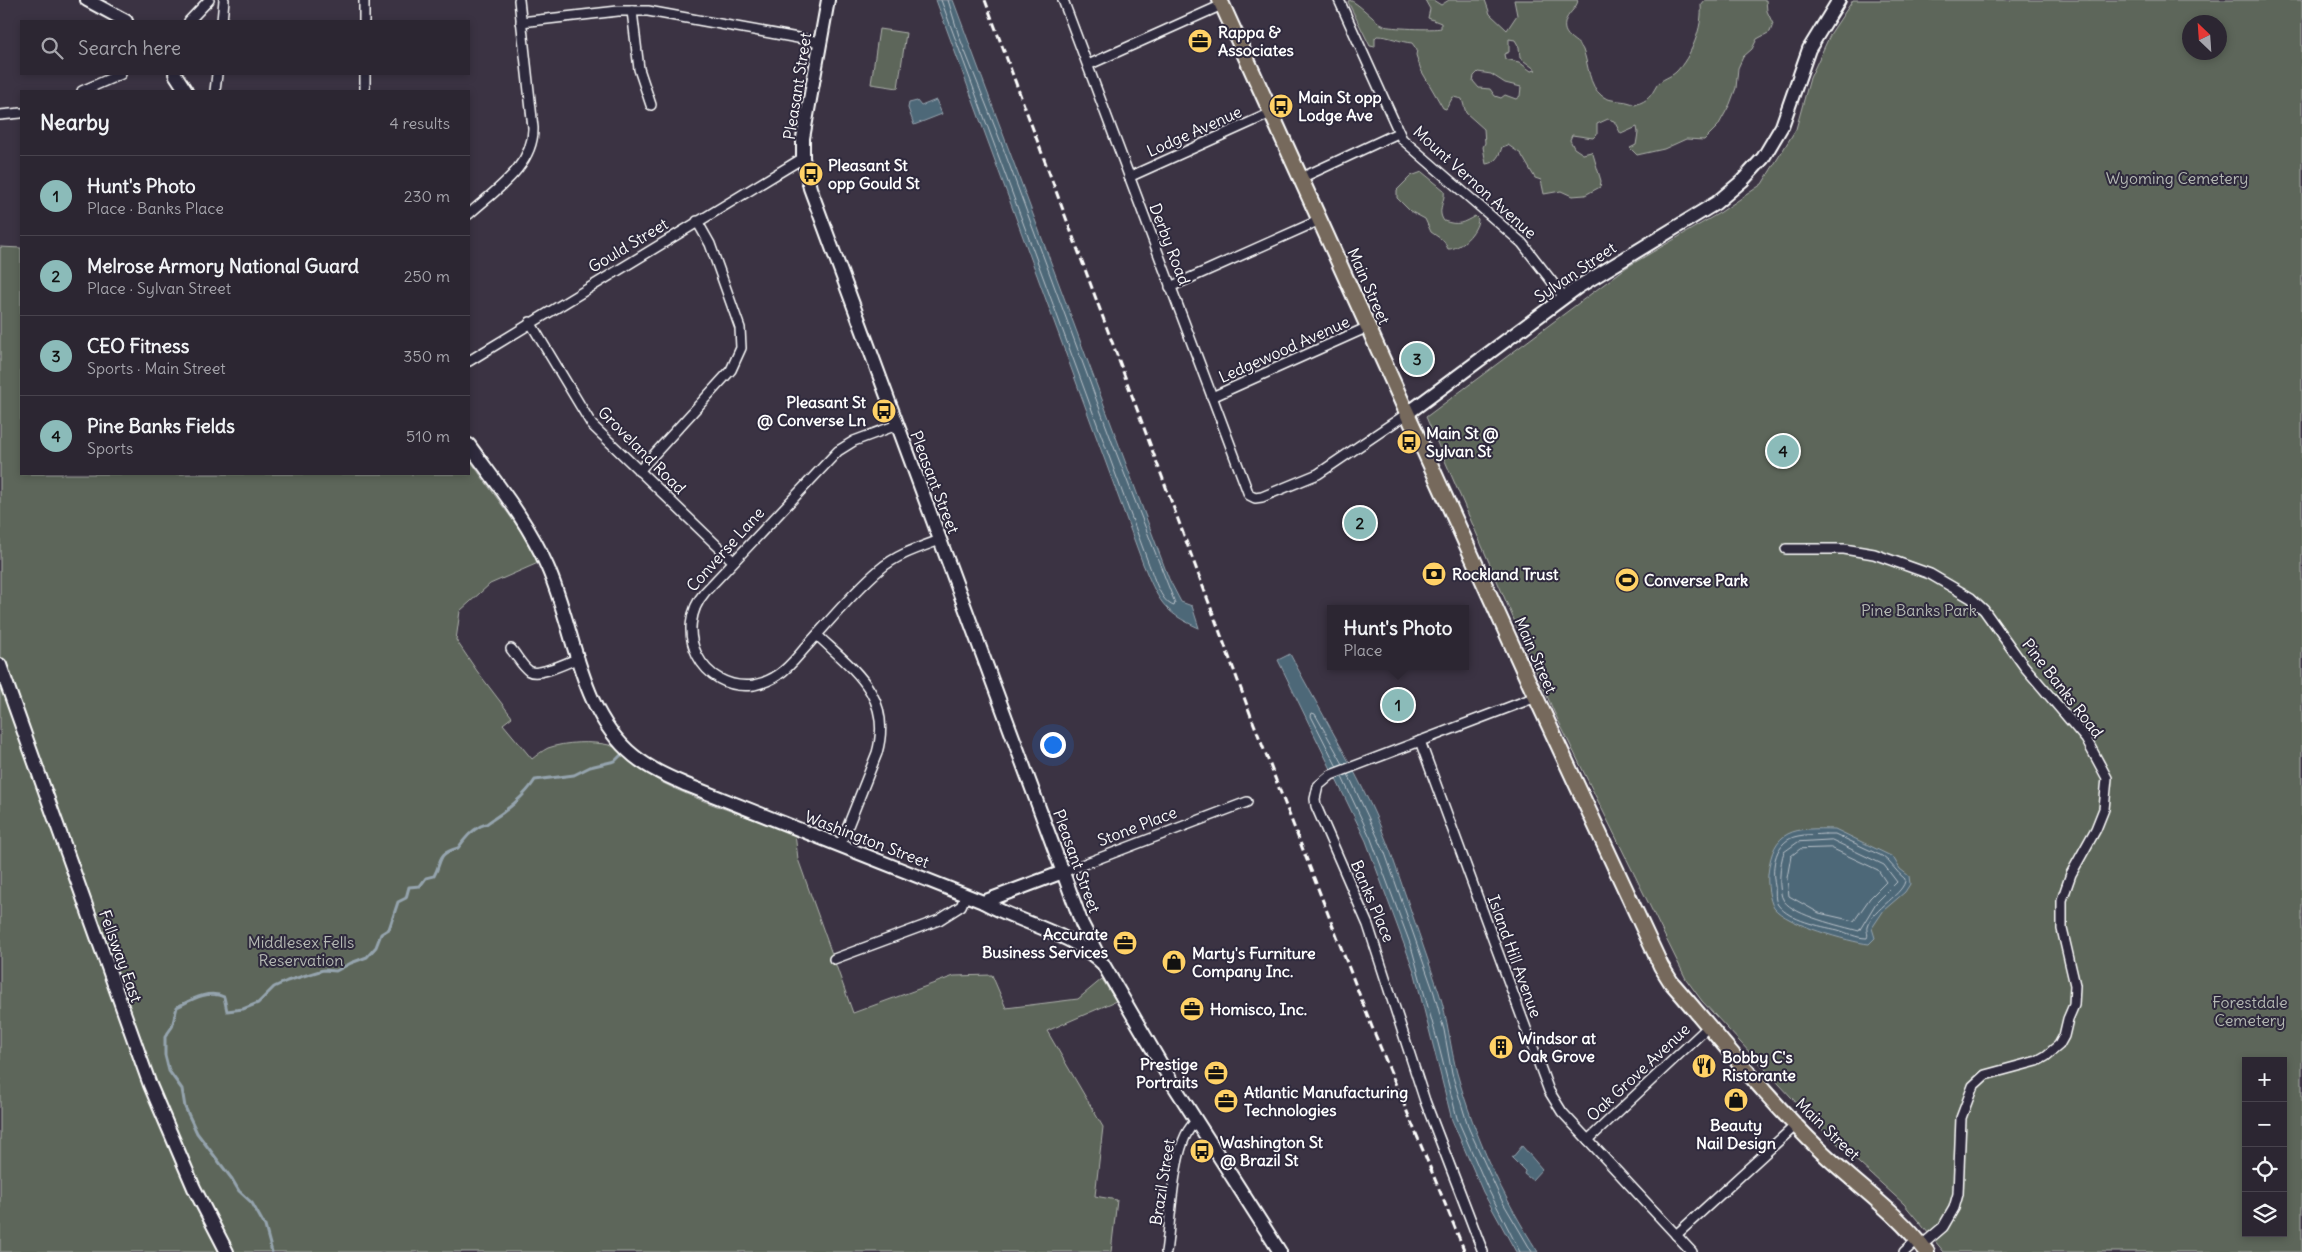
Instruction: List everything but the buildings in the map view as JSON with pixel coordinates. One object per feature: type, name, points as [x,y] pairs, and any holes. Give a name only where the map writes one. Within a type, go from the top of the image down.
[{"type":"main road","points":[[87,0],[124,20]]},
{"type":"main road","name":"Pleasant Street","points":[[828,0],[805,120],[803,158],[814,201],[1082,924],[1102,964]]},
{"type":"main road","name":"Sylvan Street","points":[[1408,413],[1564,297],[1607,268],[1716,203],[1753,171],[1782,126],[1810,49],[1839,0]]},
{"type":"main road","name":"Main Street","points":[[1221,2],[1536,697],[1657,958],[1670,982],[1796,1125],[1835,1164],[1893,1213],[1922,1246]]},
{"type":"main road","points":[[176,75],[185,90]]},
{"type":"main road","name":"Washington Street","points":[[470,446],[521,518],[539,547],[554,580],[592,698],[602,719],[620,743],[645,764],[695,788],[966,895],[1062,936],[1086,949],[1102,964],[1196,1122],[1280,1252]]},
{"type":"main road","name":"Fellsway East","points":[[0,665],[150,1085],[194,1188],[227,1252]]},
{"type":"main road","name":"Stone Place","points":[[983,902],[1063,872]]},
{"type":"street","points":[[190,20],[209,0]]},
{"type":"street","points":[[222,20],[224,0]]},
{"type":"street","points":[[364,0],[364,20]]},
{"type":"street","points":[[470,213],[520,166],[531,145],[533,128],[519,0]]},
{"type":"street","name":"Derby Road","points":[[1064,0],[1247,491],[1252,497]]},
{"type":"street","name":"Mount Vernon Avenue","points":[[1338,0],[1398,133],[1407,144],[1522,243],[1564,297]]},
{"type":"street","points":[[1088,65],[1221,2]]},
{"type":"street","points":[[522,22],[632,11],[672,14],[820,42]]},
{"type":"street","points":[[632,11],[639,69],[651,105]]},
{"type":"street","points":[[85,90],[119,75]]},
{"type":"street","points":[[215,90],[217,75]]},
{"type":"street","points":[[365,75],[365,90]]},
{"type":"street","points":[[0,115],[20,113]]},
{"type":"street","name":"Lodge Avenue","points":[[1128,176],[1271,113]]},
{"type":"street","points":[[1301,178],[1398,133]]},
{"type":"street","name":"Gould Street","points":[[470,360],[530,322],[803,158]]},
{"type":"street","points":[[1170,287],[1320,220]]},
{"type":"street","points":[[639,470],[731,370],[740,353],[741,338],[738,322],[710,244],[698,221]]},
{"type":"street","name":"Groveland Road","points":[[530,322],[589,421],[733,561]]},
{"type":"street","name":"Ledgewood Avenue","points":[[1212,397],[1368,327]]},
{"type":"street","name":"Sylvan Street","points":[[1252,497],[1270,494],[1318,474],[1408,413]]},
{"type":"street","name":"Converse Lane","points":[[897,425],[854,441],[838,451],[733,561],[701,596],[691,617],[692,646],[697,657],[708,670],[722,680],[733,684],[751,685],[762,683],[782,672],[879,570],[899,556],[940,540]]},
{"type":"street","name":"Pine Banks Road","points":[[1786,549],[1844,549],[1874,554],[1903,563],[1957,588],[1984,610],[2000,630],[2024,666],[2086,739],[2107,778],[2104,809],[2096,829],[2071,874],[2062,900],[2062,929],[2075,985],[2074,1005],[2064,1036],[2060,1045],[2046,1056],[1985,1075],[1973,1086],[1961,1118],[1959,1184],[1954,1208],[1943,1227],[1922,1246]]},
{"type":"street","points":[[817,636],[867,684],[878,705],[881,721],[881,737],[877,752],[840,846]]},
{"type":"street","points":[[511,649],[527,669],[534,672],[544,671],[578,658]]},
{"type":"street","name":"Banks Place","points":[[1483,1252],[1425,1101],[1368,925],[1316,806],[1315,799],[1318,786],[1331,775],[1536,697]]},
{"type":"street","name":"Island Hill Avenue","points":[[1420,741],[1550,1091],[1562,1112],[1692,1252]]},
{"type":"street","name":"Stone Place","points":[[1063,872],[1247,802]]},
{"type":"street","points":[[834,959],[938,920],[961,906],[966,895]]},
{"type":"street","name":"Oak Grove Avenue","points":[[1588,1140],[1709,1026]]},
{"type":"street","name":"Brazil Street","points":[[1166,1252],[1179,1153],[1186,1132],[1196,1122]]},
{"type":"street","points":[[1676,1235],[1796,1125]]},
{"type":"street","points":[[1904,1252],[1922,1246]]},
{"type":"green space","points":[[1349,0],[1353,1],[1384,26],[1430,29],[1441,28],[1441,23],[1428,18],[1430,9],[1425,0],[1433,0],[1441,5],[1449,0],[1485,0],[1490,14],[1507,30],[1517,15],[1514,0],[1578,0],[1566,20],[1565,28],[1568,35],[1583,50],[1594,86],[1606,98],[1635,105],[1649,98],[1659,83],[1676,72],[1687,58],[1698,32],[1701,5],[1705,0],[1766,0],[1767,11],[1773,24],[1770,32],[1757,39],[1752,49],[1743,57],[1738,68],[1736,88],[1730,104],[1718,126],[1704,140],[1686,139],[1664,149],[1637,155],[1630,148],[1636,145],[1637,127],[1621,134],[1614,121],[1608,119],[1597,124],[1597,134],[1593,138],[1572,135],[1570,140],[1574,148],[1583,154],[1591,152],[1593,154],[1601,181],[1600,187],[1585,195],[1572,196],[1561,191],[1544,194],[1541,180],[1535,178],[1521,154],[1508,145],[1502,147],[1495,160],[1486,164],[1483,147],[1485,143],[1484,129],[1466,113],[1462,99],[1453,97],[1446,109],[1443,108],[1421,70],[1416,55],[1417,50],[1412,43],[1377,36],[1375,38],[1375,47],[1370,46],[1348,2]],"holes":[[[1509,39],[1515,40],[1519,47],[1520,58],[1536,70],[1531,71],[1519,62],[1505,59],[1504,54],[1509,52]],[[1478,72],[1491,74],[1505,83],[1521,87],[1520,96],[1516,99],[1505,95],[1501,98],[1495,96],[1490,89],[1479,88],[1473,81],[1474,76]]]},
{"type":"green space","name":"Pine Banks Park","points":[[1853,0],[2302,0],[2302,1252],[1944,1252],[1904,1204],[1817,1125],[1702,1001],[1686,979],[1554,712],[1426,417],[1627,267],[1721,212],[1762,184],[1796,129],[1810,78],[1831,33]]},
{"type":"green space","points":[[879,29],[906,33],[898,88],[871,84]]},
{"type":"green space","points":[[1422,172],[1444,190],[1441,213],[1444,221],[1449,223],[1464,222],[1475,216],[1478,219],[1472,234],[1458,246],[1448,249],[1444,241],[1431,232],[1425,219],[1410,211],[1397,198],[1397,190],[1411,176]]},
{"type":"green space","name":"Middlesex Fells Reservation","points":[[0,247],[20,248],[20,475],[470,475],[470,460],[520,530],[538,563],[490,584],[460,611],[456,640],[512,717],[503,724],[532,759],[548,748],[562,744],[587,743],[609,745],[621,751],[659,781],[675,789],[795,834],[798,859],[853,1013],[954,976],[992,975],[1006,1008],[1078,999],[1102,979],[1116,1001],[1047,1031],[1103,1127],[1095,1196],[1117,1200],[1111,1252],[0,1252]]},
{"type":"water","points":[[936,0],[953,0],[1169,579],[1181,602],[1192,606],[1199,628],[1169,610],[1153,587],[1143,564]]},
{"type":"water","points":[[936,100],[942,114],[914,125],[908,108],[909,103],[917,101],[921,106]]},
{"type":"water","points":[[1290,654],[1357,777],[1381,828],[1439,992],[1445,1012],[1457,1073],[1472,1120],[1501,1188],[1538,1252],[1516,1252],[1483,1192],[1452,1120],[1415,974],[1366,841],[1278,660]]},
{"type":"water","points":[[1835,829],[1893,857],[1900,869],[1909,876],[1910,884],[1905,892],[1884,910],[1872,928],[1875,938],[1869,944],[1847,940],[1804,926],[1781,914],[1774,908],[1771,901],[1768,874],[1775,847],[1781,839],[1797,831]]},
{"type":"water","points":[[1522,1146],[1542,1169],[1532,1180],[1524,1174],[1525,1171],[1512,1158]]},
{"type":"waterway","points":[[272,1252],[265,1226],[252,1203],[239,1191],[197,1133],[185,1107],[182,1089],[169,1071],[165,1055],[165,1037],[172,1027],[177,1007],[200,996],[212,994],[224,997],[227,1011],[243,1009],[258,1003],[274,987],[287,981],[323,970],[336,971],[367,957],[376,947],[381,934],[389,929],[398,902],[406,898],[409,887],[420,886],[426,878],[434,876],[443,855],[458,848],[473,831],[508,809],[526,792],[535,780],[574,775],[590,767],[615,761],[622,754]]},
{"type":"railway","points":[[985,0],[1254,724],[1372,1027],[1465,1252]]},
{"type":"place","name":"Rappa & Associates","points":[[1200,41]]},
{"type":"place","name":"Main St opp Lodge Ave","points":[[1281,106]]},
{"type":"place","name":"Pleasant St opp Gould St","points":[[811,174]]},
{"type":"place","name":"CEO Fitness","points":[[1417,359]]},
{"type":"place","name":"Pleasant St @ Converse Ln","points":[[884,411]]},
{"type":"place","name":"Main St @ Sylvan St","points":[[1409,442]]},
{"type":"place","name":"Pine Banks Fields","points":[[1783,451]]},
{"type":"place","name":"Melrose Armory National Guard","points":[[1360,523]]},
{"type":"place","name":"Rockland Trust","points":[[1434,574]]},
{"type":"place","name":"Converse Park","points":[[1627,580]]},
{"type":"place","name":"Hunt's Photo","points":[[1398,705]]},
{"type":"place","name":"Accurate Business Services","points":[[1125,943]]},
{"type":"place","name":"Marty's Furniture Company Inc.","points":[[1174,962]]},
{"type":"place","name":"Homisco, Inc.","points":[[1192,1009]]},
{"type":"place","name":"Windsor at Oak Grove","points":[[1501,1047]]},
{"type":"place","name":"Bobby C's Ristorante","points":[[1704,1066]]},
{"type":"place","name":"Prestige Portraits","points":[[1216,1073]]},
{"type":"place","name":"Beauty Nail Design","points":[[1736,1100]]},
{"type":"place","name":"Atlantic Manufacturing Technologies","points":[[1226,1101]]},
{"type":"place","name":"Washington St @ Brazil St","points":[[1202,1151]]},
{"type":"park label","name":"Wyoming Cemetery","points":[[2177,178]]},
{"type":"park label","name":"Forestdale Cemetery","points":[[2250,1011]]}]
